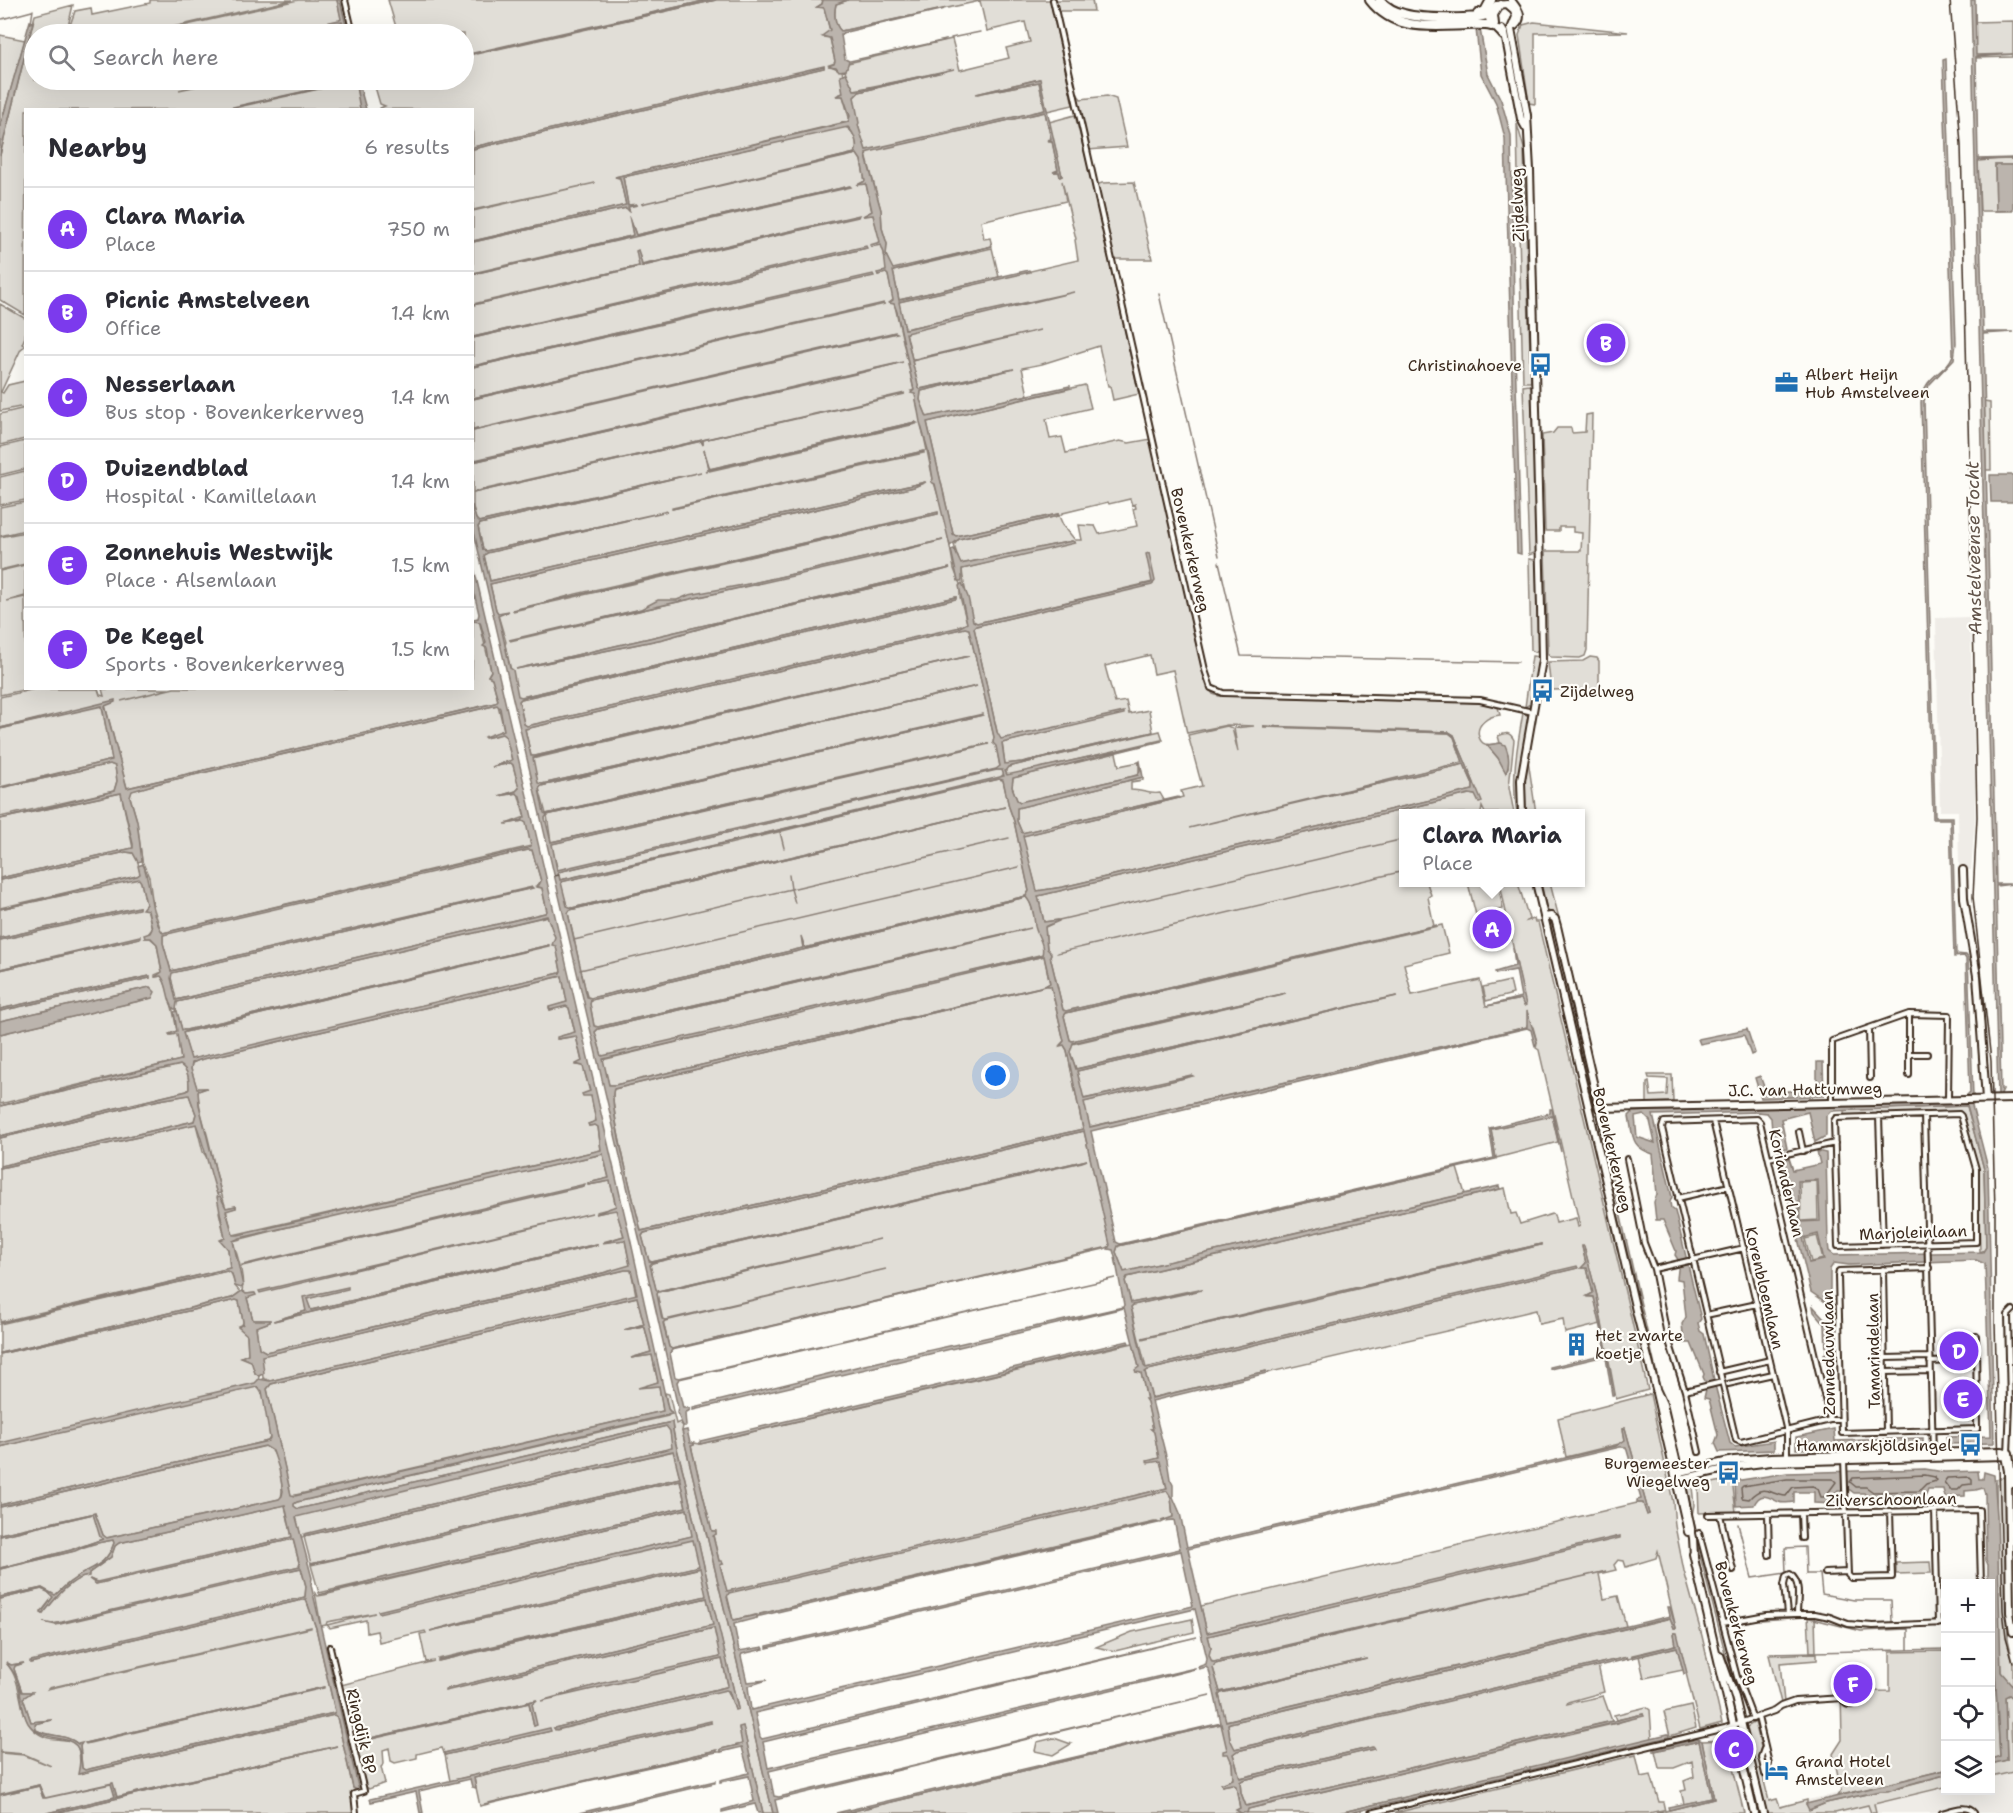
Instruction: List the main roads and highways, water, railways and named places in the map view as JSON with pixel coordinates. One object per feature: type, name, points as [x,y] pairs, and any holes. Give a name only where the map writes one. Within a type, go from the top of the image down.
[{"type":"highway","points":[[1370,0],[1383,14],[1399,22],[1418,27],[1491,21]]},
{"type":"highway","points":[[1380,0],[1385,6],[1403,14],[1445,18],[1481,14],[1488,7],[1503,2]]},
{"type":"highway","points":[[1468,16],[1491,21]]},
{"type":"main road","points":[[1503,2],[1518,12],[1520,20],[1513,28],[1501,30],[1491,21],[1503,2]]},
{"type":"main road","name":"Zijdelweg","points":[[1513,28],[1527,115],[1530,170],[1542,660],[1521,780],[1522,809]]},
{"type":"main road","name":"Zijdelweg","points":[[1501,30],[1505,34],[1521,119],[1526,129]]},
{"type":"main road","points":[[1963,870],[1964,898],[1977,976],[1986,1099]]},
{"type":"main road","name":"Bovenkerkerweg","points":[[1537,887],[1541,917],[1648,1357],[1656,1389],[1665,1411],[1694,1556],[1754,1813]]},
{"type":"main road","name":"Bovenkerkerweg","points":[[1541,917],[1551,916],[1555,919],[1599,1108]]},
{"type":"main road","name":"J.C. van Hattumweg","points":[[1599,1108],[2013,1099]]},
{"type":"main road","points":[[1677,1476],[1738,1463],[1771,1460],[2007,1455]]},
{"type":"main road","points":[[2007,1455],[2013,1484]]},
{"type":"main road","points":[[2007,1455],[2010,1512],[2010,1612],[2013,1632]]},
{"type":"main road","name":"Bovenkerkerweg","points":[[1717,1650],[1725,1664],[1742,1723],[1763,1813]]},
{"type":"water","points":[[337,0],[340,0],[346,24],[342,22],[321,24],[339,20],[341,19]]},
{"type":"water","points":[[708,0],[716,0],[474,54]]},
{"type":"water","points":[[823,0],[848,0],[836,4],[835,18],[841,31],[944,9],[846,32],[841,35],[845,59],[849,61],[846,70],[839,71],[836,67],[828,66],[834,64],[835,61],[830,38],[822,36],[830,30],[824,8],[817,7],[822,4]]},
{"type":"water","points":[[1971,0],[1975,0],[1976,55],[2013,54],[1976,57],[1978,159],[2013,158],[1978,161],[1983,332],[2013,332],[1983,334],[1996,884],[2013,884],[1996,886],[2001,1090],[2003,1090],[2000,1097],[1998,1097]]},
{"type":"water","points":[[1476,29],[1480,29],[1488,74],[1501,100],[1511,135],[1521,554],[1517,553],[1505,138],[1496,103],[1481,74]]},
{"type":"water","points":[[24,42],[24,58],[0,155],[0,127]]},
{"type":"water","points":[[1946,59],[1956,343],[1954,359],[1929,385],[1924,401],[1935,817],[1952,817],[1956,954],[1966,955],[1968,958],[1973,1096],[1971,1097],[1967,1095],[1970,1092],[1966,959],[1964,956],[1954,957],[1950,819],[1933,819],[1921,402],[1923,392],[1931,379],[1946,366],[1953,355],[1943,60]]},
{"type":"water","points":[[824,66],[824,68],[474,149],[474,147]]},
{"type":"water","points":[[954,69],[859,92],[854,97],[858,125],[866,150],[1045,110],[1039,82],[976,94],[1040,79],[1062,176],[1060,177],[1059,172],[1053,172],[1058,170],[1052,141],[1047,140],[1051,139],[1045,112],[866,153],[881,210],[882,228],[887,244],[886,255],[893,269],[992,246],[893,271],[899,300],[1029,270],[1030,272],[899,302],[905,329],[1074,292],[906,333],[912,359],[915,359],[1040,330],[912,361],[919,389],[1014,369],[921,391],[920,400],[927,417],[1070,386],[1070,388],[927,422],[953,534],[956,536],[1058,514],[1058,516],[959,539],[950,546],[935,484],[931,482],[933,479],[928,450],[915,394],[911,393],[914,390],[897,312],[894,304],[889,303],[893,300],[888,275],[877,273],[886,271],[884,253],[881,245],[871,247],[870,245],[880,242],[873,215],[863,216],[872,211],[866,184],[857,185],[865,181],[861,160],[857,154],[641,204],[855,153],[855,139],[848,127],[623,177],[628,205],[638,205],[628,207],[630,212],[626,208],[474,242],[626,205],[620,178],[615,177],[848,122],[850,116],[843,96],[836,96],[843,93],[840,75],[846,73],[854,90]]},
{"type":"water","points":[[310,90],[313,90],[229,108]]},
{"type":"water","points":[[357,90],[361,90],[366,108],[360,108]]},
{"type":"water","points":[[1995,165],[2013,165],[2013,210],[1996,211]]},
{"type":"water","points":[[851,187],[474,274],[631,236],[633,235],[629,216],[636,235]]},
{"type":"water","points":[[859,215],[474,305],[639,266],[636,251],[638,250],[642,265]]},
{"type":"water","points":[[866,246],[867,248],[474,338]]},
{"type":"water","points":[[873,274],[874,276],[474,367]]},
{"type":"water","points":[[884,303],[474,399],[474,398]]},
{"type":"water","points":[[895,332],[897,333],[474,431]]},
{"type":"water","points":[[903,362],[474,462],[475,460]]},
{"type":"water","points":[[905,393],[703,440],[703,445],[701,441],[474,493]]},
{"type":"water","points":[[917,423],[705,471],[708,469],[704,450],[710,469]]},
{"type":"water","points":[[924,451],[924,452],[672,509]]},
{"type":"water","points":[[701,472],[480,524],[478,527],[483,550],[486,551],[668,511],[487,553],[484,556],[490,581],[926,482],[914,487],[490,584],[498,613],[509,611],[498,616],[518,696],[522,697],[956,597],[956,599],[521,699],[519,701],[524,724],[527,726],[960,627],[967,623],[959,586],[962,583],[968,597],[973,621],[977,623],[1151,583],[1146,554],[1149,553],[1155,581],[1152,585],[974,628],[997,732],[1001,739],[1124,712],[1124,714],[1002,743],[1005,764],[1153,732],[1008,767],[1005,771],[1007,775],[1162,741],[1013,778],[1012,787],[1020,802],[1138,775],[1140,761],[1143,777],[1017,808],[1017,821],[1022,833],[1179,798],[1023,836],[1037,891],[1063,887],[1473,790],[1473,784],[1464,764],[1189,828],[1463,762],[1454,737],[1449,733],[1263,726],[1449,732],[1454,735],[1482,802],[1479,803],[1475,795],[1469,794],[1038,896],[1044,922],[1059,920],[1045,927],[1047,949],[1051,953],[1063,1010],[1066,1011],[1437,925],[1066,1013],[1064,1016],[1072,1041],[1286,993],[1073,1043],[1070,1052],[1076,1069],[1397,996],[1077,1071],[1084,1099],[1193,1076],[1084,1102],[1090,1127],[1527,1027],[1527,1011],[1537,1042],[1535,1046],[1531,1030],[1527,1028],[1091,1131],[1116,1242],[1120,1244],[1494,1158],[1489,1128],[1550,1113],[1552,1109],[1561,1152],[1552,1116],[1491,1129],[1496,1159],[1118,1246],[1116,1252],[1124,1272],[1499,1186],[1500,1189],[1127,1277],[1125,1281],[1131,1303],[1202,1290],[1131,1307],[1146,1368],[1577,1266],[1578,1268],[1145,1372],[1152,1398],[1266,1371],[1267,1373],[1152,1401],[1173,1485],[1173,1497],[1180,1513],[1187,1547],[1616,1446],[1625,1440],[1623,1429],[1625,1428],[1649,1514],[1647,1515],[1643,1503],[1637,1503],[1637,1500],[1641,1499],[1626,1447],[1620,1447],[1188,1549],[1207,1633],[1620,1536],[1620,1538],[1208,1636],[1211,1647],[1209,1655],[1214,1662],[1606,1571],[1215,1664],[1213,1668],[1220,1692],[1367,1659],[1221,1693],[1219,1695],[1226,1721],[1670,1616],[1668,1607],[1670,1607],[1676,1628],[1670,1618],[1230,1723],[1228,1724],[1230,1739],[1235,1749],[1627,1657],[1628,1659],[1237,1751],[1233,1754],[1240,1778],[1373,1747],[1374,1749],[1243,1780],[1240,1782],[1241,1793],[1246,1806],[1643,1714],[1644,1716],[1256,1807],[1248,1809],[1247,1813],[1236,1810],[1240,1808],[1236,1786],[1232,1784],[1222,1786],[1221,1784],[1233,1779],[1232,1763],[1228,1754],[1223,1754],[1223,1751],[1227,1750],[1221,1724],[845,1813],[836,1813],[1221,1723],[1209,1670],[1206,1667],[1199,1669],[1198,1667],[1206,1664],[1207,1658],[1195,1609],[755,1713],[762,1739],[1197,1637],[763,1742],[768,1768],[1195,1668],[769,1771],[774,1796],[779,1797],[1210,1695],[775,1800],[778,1813],[773,1813],[682,1431],[687,1430],[690,1443],[694,1443],[691,1446],[712,1531],[716,1531],[713,1536],[719,1561],[723,1564],[720,1565],[727,1591],[1167,1488],[1160,1461],[1148,1463],[1147,1461],[1159,1458],[1154,1432],[1151,1429],[1153,1429],[1141,1373],[1135,1370],[1139,1367],[1124,1308],[693,1410],[693,1407],[860,1366],[1123,1307],[1115,1257],[1113,1250],[1108,1249],[1110,1245],[1084,1131],[644,1233],[642,1236],[649,1261],[652,1262],[1087,1160],[652,1263],[650,1265],[658,1291],[880,1239],[658,1292],[662,1319],[665,1320],[886,1269],[665,1321],[663,1323],[669,1347],[672,1349],[1104,1248],[672,1350],[670,1353],[675,1377],[679,1378],[1115,1278],[679,1379],[677,1382],[683,1408],[690,1408],[685,1413],[686,1426],[683,1426],[677,1413],[678,1408],[652,1293],[474,532],[474,512],[479,522]],"holes":[[[965,628],[969,629],[994,737],[993,743],[996,746],[1000,766],[996,769],[557,870],[552,844],[989,744],[551,842],[545,818],[547,815],[983,714],[546,814],[539,789],[541,786],[977,686],[542,784],[538,783],[533,758],[969,656],[535,756],[531,756],[525,729]],[[997,770],[1002,770],[1004,776],[560,880],[558,872]],[[999,779],[1003,780],[1014,821],[1029,891],[1026,896],[805,948],[801,936],[803,948],[591,998],[587,997],[568,913],[570,910],[1005,807],[572,908],[567,906],[561,882]],[[1026,897],[1032,907],[1042,947],[1042,955],[602,1056],[595,1032],[598,1029],[1031,928],[598,1027],[594,1026],[591,1000]],[[1044,956],[1050,983],[615,1085],[609,1085],[603,1059]],[[1051,986],[1064,1041],[1060,1046],[1064,1045],[1067,1050],[1083,1129],[641,1231],[618,1134],[614,1089]],[[1167,1491],[1171,1497],[1173,1517],[1161,1521],[1174,1520],[1180,1549],[767,1646],[767,1648],[1181,1551],[1193,1606],[751,1710],[748,1686],[767,1680],[747,1682],[741,1656],[764,1649],[763,1647],[739,1651],[734,1624],[757,1618],[757,1615],[733,1620],[727,1597],[729,1593]]]},
{"type":"water","points":[[1990,475],[2013,475],[2013,502],[1991,502]]},
{"type":"water","points":[[938,512],[938,514],[512,610]]},
{"type":"water","points":[[943,540],[509,640],[641,609],[658,600],[677,600],[689,595]]},
{"type":"water","points":[[1072,541],[1075,543],[962,569],[962,581],[958,581],[951,550],[954,549],[961,564]]},
{"type":"water","points":[[474,568],[668,1409],[672,1414],[297,1502],[294,1506],[298,1509],[672,1422],[738,1709],[735,1710],[729,1691],[726,1690],[555,1730],[554,1728],[726,1687],[728,1685],[722,1659],[541,1701],[603,1683],[720,1657],[714,1628],[445,1691],[445,1689],[713,1625],[707,1598],[438,1661],[706,1596],[700,1568],[430,1631],[699,1566],[693,1540],[379,1613],[378,1611],[692,1536],[687,1509],[319,1595],[385,1577],[686,1507],[680,1480],[311,1564],[680,1478],[673,1451],[304,1536],[304,1534],[672,1448],[670,1431],[666,1426],[296,1517],[312,1578],[311,1585],[359,1791],[353,1788],[337,1717],[334,1715],[78,1774],[80,1758],[78,1748],[72,1742],[36,1731],[28,1723],[17,1679],[6,1662],[11,1665],[24,1663],[15,1666],[14,1669],[22,1692],[32,1692],[23,1698],[31,1722],[52,1720],[35,1724],[36,1730],[69,1739],[78,1744],[82,1743],[80,1746],[82,1768],[85,1770],[335,1711],[316,1628],[306,1599],[30,1663],[30,1661],[305,1597],[306,1586],[301,1568],[56,1625],[43,1622],[52,1624],[62,1622],[300,1566],[293,1539],[96,1584],[89,1579],[97,1582],[292,1537],[285,1505],[119,1543],[115,1546],[111,1557],[89,1573],[89,1576],[69,1585],[43,1614],[41,1613],[53,1597],[42,1589],[0,1599],[0,1597],[42,1588],[55,1595],[80,1575],[102,1562],[114,1543],[113,1540],[98,1543],[75,1551],[0,1569],[103,1539],[100,1537],[93,1514],[0,1536],[0,1534],[95,1513],[103,1535],[107,1538],[279,1499],[283,1491],[279,1469],[273,1451],[265,1446],[0,1507],[0,1505],[268,1441],[270,1438],[262,1391],[257,1387],[0,1447],[0,1443],[255,1383],[259,1379],[270,1381],[637,1294],[631,1270],[625,1270],[262,1356],[264,1373],[259,1376],[255,1373],[251,1361],[241,1357],[248,1354],[247,1335],[238,1327],[243,1324],[243,1321],[239,1301],[236,1300],[0,1354],[232,1298],[242,1291],[256,1295],[247,1298],[253,1320],[270,1320],[256,1327],[259,1348],[266,1352],[630,1265],[625,1240],[602,1243],[624,1236],[616,1210],[595,1214],[616,1206],[610,1181],[588,1185],[588,1183],[609,1178],[603,1154],[240,1238],[233,1241],[243,1286],[241,1288],[235,1286],[232,1274],[227,1271],[0,1323],[230,1268],[228,1249],[220,1240],[225,1238],[217,1197],[220,1196],[226,1208],[236,1206],[226,1211],[233,1235],[238,1235],[601,1150],[598,1127],[588,1124],[596,1121],[591,1096],[582,1094],[590,1091],[583,1066],[576,1064],[582,1061],[576,1036],[557,1039],[557,1037],[575,1032],[569,1008],[566,1006],[550,1010],[549,1007],[567,1002],[562,976],[192,1063],[191,1069],[197,1088],[207,1088],[198,1091],[199,1105],[221,1193],[217,1194],[196,1124],[0,1168],[0,1166],[194,1121],[196,1114],[189,1095],[0,1138],[0,1136],[187,1091],[189,1089],[188,1076],[180,1065],[0,1106],[181,1060],[177,1034],[169,1034],[177,1031],[174,1012],[177,1011],[182,1030],[186,1030],[549,945],[185,1032],[183,1033],[191,1059],[561,971],[556,946],[552,945],[555,937],[547,916],[177,1002],[176,1009],[174,1009],[164,980],[161,976],[155,977],[162,972],[157,944],[151,938],[145,938],[144,935],[150,933],[152,929],[148,910],[142,909],[146,904],[139,879],[0,909],[137,876],[140,874],[138,866],[143,864],[155,918],[163,933],[528,848],[531,846],[526,823],[523,821],[505,824],[522,820],[525,817],[520,796],[516,793],[499,796],[519,788],[513,765],[511,763],[492,767],[512,760],[506,737],[502,734],[484,737],[504,730],[500,708],[497,705],[132,791],[130,797],[137,821],[142,861],[138,862],[133,853],[126,852],[0,880],[0,878],[133,848],[133,844],[121,793],[0,819],[114,791],[117,781],[115,766],[110,764],[0,788],[112,760],[102,706],[0,728],[115,700],[105,706],[127,788],[495,703],[498,700],[492,678],[488,676],[491,671],[487,648],[483,646],[486,643],[480,622],[474,621],[479,614],[474,593]],"holes":[[[532,850],[541,881],[536,886],[542,888],[547,911],[545,913],[176,1000],[172,973],[533,888],[171,971],[163,935]],[[637,1297],[644,1324],[624,1330],[643,1326],[645,1328],[651,1352],[631,1358],[652,1355],[658,1382],[638,1388],[659,1386],[663,1411],[295,1496],[291,1495],[267,1389],[271,1384]]]},
{"type":"water","points":[[950,568],[730,620],[663,639],[516,669]]},
{"type":"water","points":[[1501,743],[1505,745],[1508,755],[1506,773],[1498,758],[1487,745]]},
{"type":"water","points":[[139,907],[139,909],[0,940],[0,938]]},
{"type":"water","points":[[140,936],[140,938],[0,970],[0,969]]},
{"type":"water","points":[[1513,948],[1526,1005],[1524,1006],[1521,999],[1487,1006],[1521,997],[1516,970],[1496,974],[1495,972],[1515,966]]},
{"type":"water","points":[[150,976],[150,978],[0,1011],[0,1009]]},
{"type":"water","points":[[150,987],[155,992],[152,998],[0,1034],[0,1021]]},
{"type":"water","points":[[1747,1029],[1755,1053],[1751,1055],[1744,1035],[1700,1044],[1698,1039]]},
{"type":"water","points":[[1817,1062],[1823,1062],[1824,1096],[1761,1098],[1755,1078],[1760,1076],[1766,1092],[1817,1090]]},
{"type":"water","points":[[1974,1103],[1972,1106],[1988,1168],[1994,1443],[1947,1444],[1946,1437],[1991,1436],[1985,1264],[1976,1260],[1849,1265],[1834,1263],[1830,1269],[1830,1301],[1827,1303],[1811,1292],[1779,1161],[1789,1158],[1793,1170],[1820,1164],[1817,1151],[1826,1153],[1828,1242],[1829,1251],[1834,1255],[1983,1252],[1986,1247],[1984,1169],[1967,1106],[1831,1111],[1826,1116],[1826,1136],[1815,1142],[1808,1112],[1781,1119],[1787,1148],[1776,1149],[1771,1118],[1767,1113],[1653,1115],[1672,1197],[1671,1208],[1675,1211],[1701,1319],[1698,1323],[1700,1331],[1704,1334],[1730,1443],[1735,1447],[1774,1441],[1774,1450],[1719,1452],[1715,1443],[1718,1435],[1709,1399],[1704,1398],[1707,1385],[1704,1374],[1691,1343],[1684,1343],[1682,1324],[1686,1317],[1682,1280],[1677,1279],[1679,1261],[1663,1220],[1656,1220],[1654,1202],[1657,1194],[1653,1154],[1641,1148],[1634,1140],[1629,1116],[1633,1112]],"holes":[[[1644,1115],[1650,1121],[1655,1143],[1637,1137],[1635,1117]],[[1818,1180],[1820,1221],[1800,1222],[1798,1181]],[[1818,1234],[1824,1260],[1809,1263],[1803,1238]]]},
{"type":"water","points":[[585,1184],[584,1186],[242,1266],[242,1265]]},
{"type":"water","points":[[592,1213],[260,1293],[259,1291]]},
{"type":"water","points":[[597,1244],[273,1321],[306,1311],[303,1297],[348,1287],[348,1289],[307,1299],[311,1310]]},
{"type":"water","points":[[1541,1244],[1286,1306],[1142,1338]]},
{"type":"water","points":[[1582,1246],[1584,1246],[1597,1296],[1614,1395],[1612,1395],[1605,1356],[1550,1369],[1550,1367],[1605,1354],[1594,1297],[1587,1296],[1593,1293],[1587,1268],[1581,1268],[1586,1263]]},
{"type":"water","points":[[1813,1306],[1824,1318],[1832,1320],[1832,1381],[1824,1354],[1826,1353],[1825,1325],[1814,1312]]},
{"type":"water","points":[[1128,1341],[1129,1343],[700,1444],[700,1441]]},
{"type":"water","points":[[1834,1429],[1835,1441],[1923,1438],[1923,1443],[1906,1446],[1796,1449],[1796,1437]]},
{"type":"water","points":[[1925,1469],[1944,1472],[1978,1471],[1979,1479],[1983,1479],[1984,1472],[1994,1475],[2001,1672],[2013,1686],[2013,1698],[2009,1695],[2005,1697],[2007,1760],[1995,1763],[1995,1758],[2000,1756],[1995,1669],[1995,1579],[1988,1579],[1983,1488],[1965,1491],[1965,1496],[1945,1497],[1943,1489],[1928,1489],[1925,1497],[1880,1497],[1868,1500],[1864,1493],[1838,1490],[1834,1494],[1834,1504],[1814,1503],[1814,1492],[1794,1492],[1794,1502],[1781,1503],[1762,1496],[1754,1505],[1736,1506],[1735,1481],[1787,1473]]},
{"type":"water","points":[[1158,1523],[760,1616],[760,1614]]},
{"type":"water","points":[[1674,1633],[1677,1633],[1687,1673],[1684,1674],[1677,1647],[1632,1658],[1632,1656],[1676,1645]]},
{"type":"water","points":[[324,1687],[324,1688],[85,1743]]},
{"type":"water","points":[[537,1700],[532,1704],[537,1725],[534,1726],[529,1703],[371,1738]]},
{"type":"water","points":[[711,1721],[711,1723],[474,1778],[476,1788],[472,1787],[470,1779],[419,1791],[423,1813],[420,1813],[416,1792],[371,1802],[370,1799]]},
{"type":"water","points":[[743,1726],[763,1813],[758,1813],[755,1804],[722,1812],[722,1810],[754,1801],[749,1776],[720,1782],[720,1780],[749,1773],[742,1747],[721,1752],[721,1749],[742,1744],[739,1727]]},
{"type":"water","points":[[550,1728],[551,1731],[445,1755],[444,1753]]},
{"type":"water","points":[[1668,1734],[1669,1737],[1350,1813],[1339,1813]]},
{"type":"water","points":[[1698,1739],[1702,1741],[1714,1799],[1669,1810],[1668,1807],[1712,1798],[1699,1741],[1654,1751],[1654,1749]]},
{"type":"water","points":[[337,1746],[55,1813],[47,1813],[115,1797],[111,1784],[45,1798],[113,1783],[117,1797]]},
{"type":"water","points":[[717,1750],[717,1752],[484,1804]]},
{"type":"water","points":[[1941,1771],[1941,1776],[1888,1791],[1826,1803],[1809,1810],[1806,1804]]},
{"type":"water","points":[[715,1781],[715,1783],[588,1813],[579,1813]]},
{"type":"water","points":[[39,1785],[45,1798],[39,1786],[0,1795]]},
{"type":"waterway","points":[[31,23],[33,10]]},
{"type":"waterway","points":[[2,19],[32,11]]},
{"type":"waterway","points":[[951,38],[980,32]]},
{"type":"waterway","points":[[850,61],[946,40]]},
{"type":"waterway","points":[[1159,294],[1219,556]]},
{"type":"waterway","points":[[1219,562],[1241,656],[1518,662]]},
{"type":"waterway","points":[[780,832],[784,848]]},
{"type":"waterway","points":[[795,903],[791,889],[1009,838]]},
{"type":"waterway","points":[[1059,920],[1399,840]]},
{"type":"waterway","points":[[580,970],[1019,867]]},
{"type":"waterway","points":[[1057,953],[1399,872]]},
{"type":"waterway","points":[[574,940],[791,889],[789,875]]},
{"type":"waterway","points":[[1738,1524],[1752,1578],[1786,1573],[1785,1548],[1805,1547],[1806,1574],[1820,1574],[1822,1594],[1854,1600],[1891,1600],[1892,1622]]},
{"type":"waterway","points":[[1761,1620],[1806,1617],[1861,1631],[1908,1629],[1908,1650]]},
{"type":"waterway","points":[[1770,1653],[1941,1649]]},
{"type":"tram line","points":[[1950,0],[1961,145],[1977,817],[1973,897],[1991,1061],[2003,1610],[2006,1637],[2013,1662]]},
{"type":"place","name":"Picnic Amstelveen","points":[[1606,343]]},
{"type":"place","name":"Christinahoeve","points":[[1540,365]]},
{"type":"place","name":"Albert Heijn Hub Amstelveen","points":[[1787,383]]},
{"type":"place","name":"Zijdelweg","points":[[1542,691]]},
{"type":"place","name":"Clara Maria","points":[[1492,929]]},
{"type":"place","name":"Het zwarte koetje","points":[[1577,1344]]},
{"type":"place","name":"Duizendblad","points":[[1959,1351]]},
{"type":"place","name":"Zonnehuis Westwijk","points":[[1963,1399]]},
{"type":"place","name":"Hammarskjöldsingel","points":[[1970,1445]]},
{"type":"place","name":"Burgemeester Wiegelweg","points":[[1728,1472]]},
{"type":"place","name":"De Kegel","points":[[1853,1684]]},
{"type":"place","name":"Nesserlaan","points":[[1734,1749]]},
{"type":"place","name":"Grand Hotel Amstelveen","points":[[1777,1770]]},
{"type":"water label","name":"Amstelveense Tocht","points":[[1974,548]]}]
